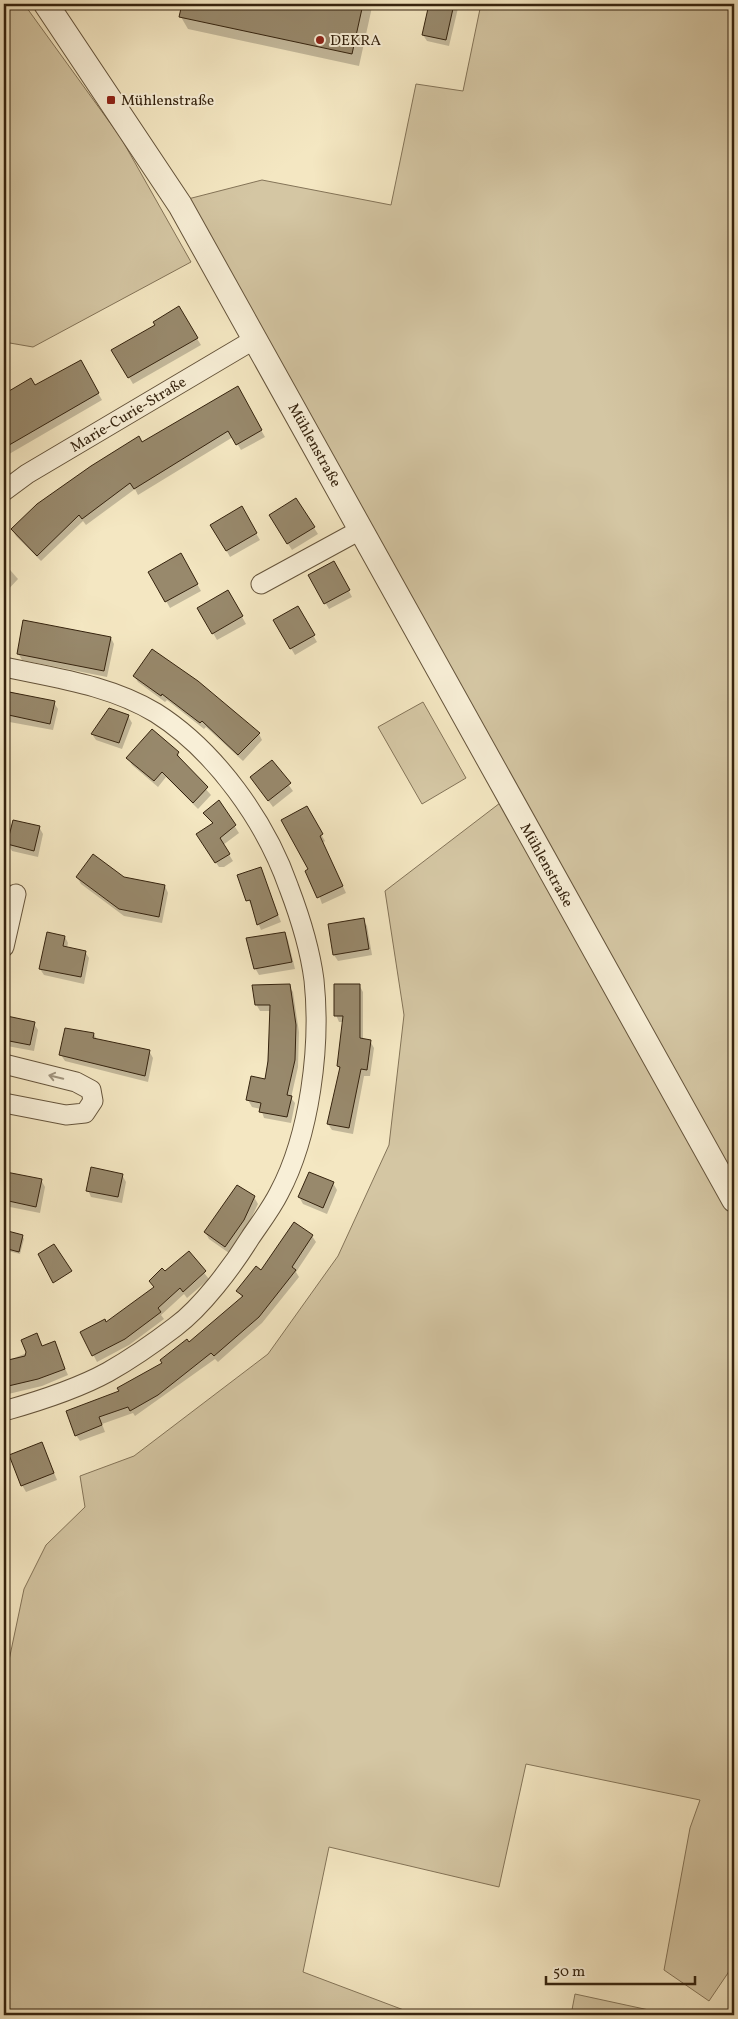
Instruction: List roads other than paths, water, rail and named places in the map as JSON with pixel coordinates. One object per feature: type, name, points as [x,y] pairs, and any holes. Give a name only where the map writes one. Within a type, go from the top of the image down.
[{"type":"street","name":"Mühlenstraße","points":[[46,4],[180,205],[734,1200]]},
{"type":"street","name":"Marie-Curie-Straße","points":[[4,491],[35,469],[255,338]]},
{"type":"street","points":[[261,584],[362,529]]},
{"type":"street","points":[[4,667],[102,688],[156,713],[201,750],[250,806],[279,859],[299,914],[314,979],[316,1044],[308,1108],[280,1192],[230,1270],[177,1326],[107,1373],[37,1401],[4,1410]]},
{"type":"street","points":[[4,947],[16,894]]},
{"type":"street","points":[[4,1064],[76,1082],[91,1090],[93,1101],[85,1112],[66,1115],[4,1103]]},
{"type":"place","name":"DEKRA","points":[[320,40]]},
{"type":"place","name":"Mühlenstraße","points":[[111,100]]}]
